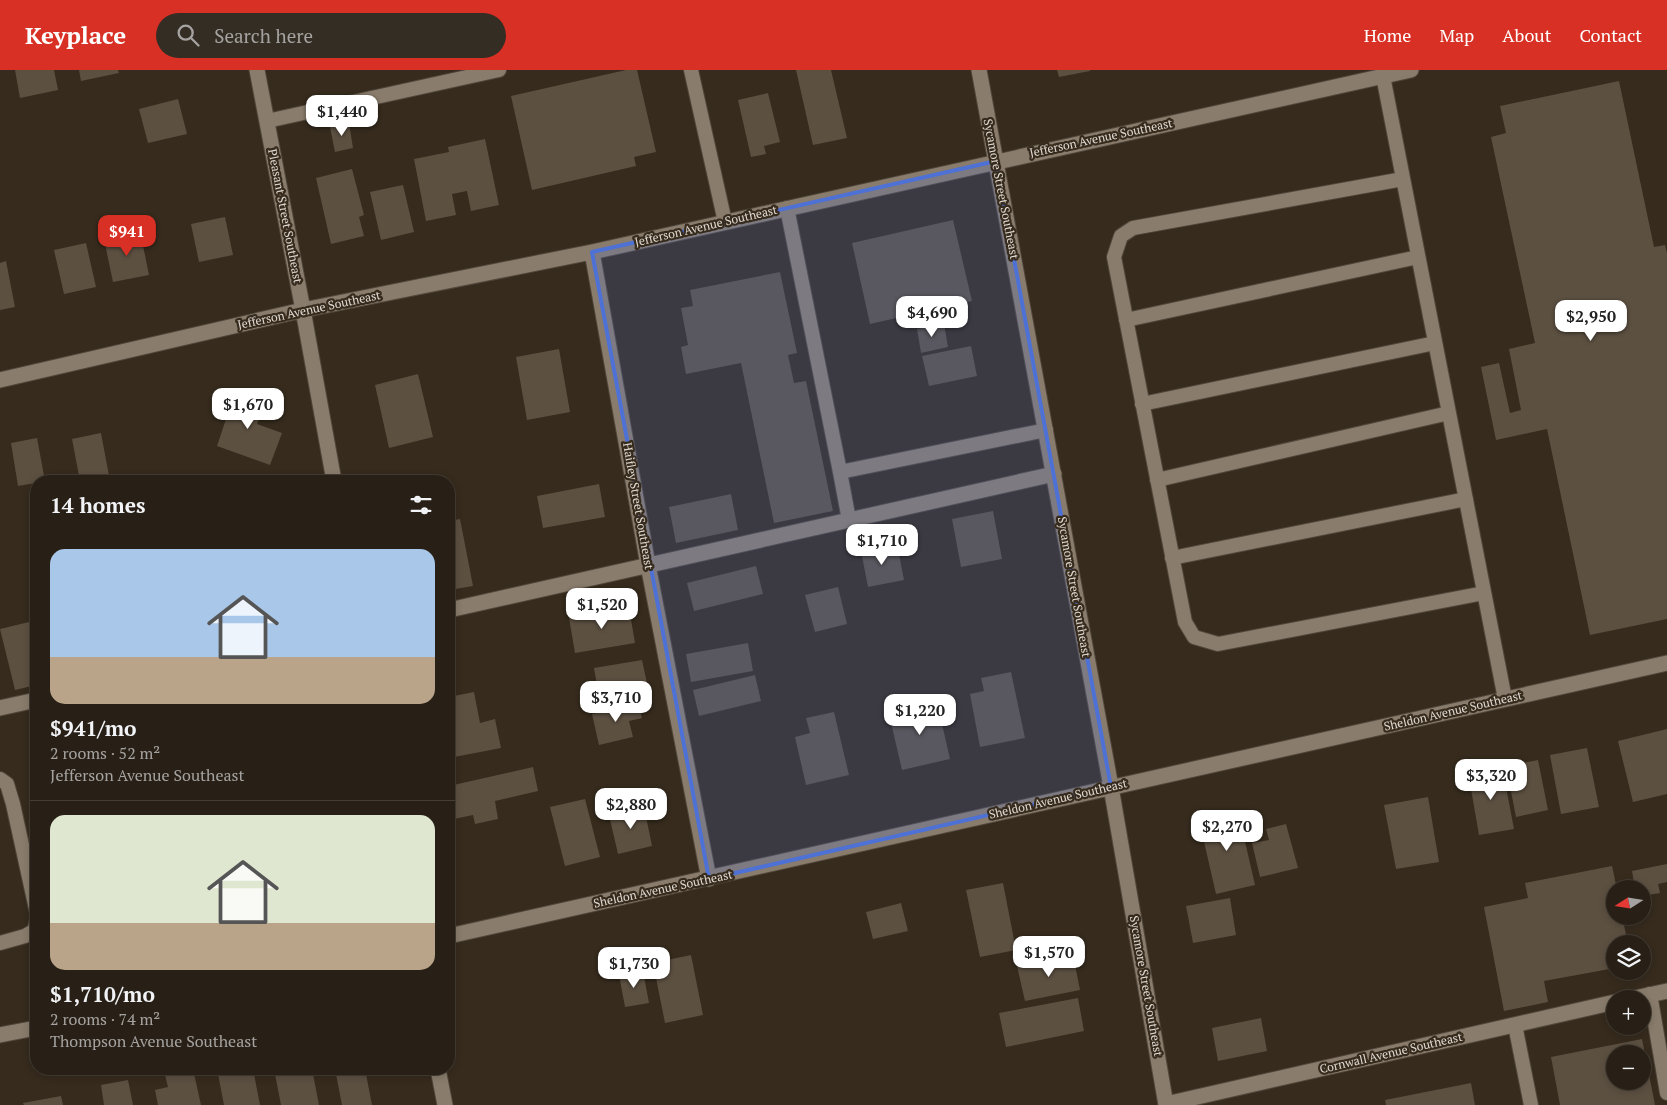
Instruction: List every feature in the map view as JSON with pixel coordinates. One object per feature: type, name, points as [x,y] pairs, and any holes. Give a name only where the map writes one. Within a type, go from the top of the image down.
[{"type":"street","name":"Pleasant Street Southeast","points":[[257,70],[333,475]]},
{"type":"street","name":"Sycamore Street Southeast","points":[[979,70],[1111,787],[1164,1105]]},
{"type":"street","name":"Jefferson Avenue Southeast","points":[[0,380],[303,310],[592,252],[1411,70]]},
{"type":"street","name":"Haifley Street Southeast","points":[[592,252],[648,565],[708,879]]},
{"type":"street","points":[[455,609],[1054,474]]},
{"type":"street","name":"Sheldon Avenue Southeast","points":[[455,935],[1667,663]]},
{"type":"street","points":[[0,708],[30,701]]},
{"type":"street","points":[[1651,994],[1667,990]]},
{"type":"street","name":"Cornwall Avenue Southeast","points":[[1164,1105],[1606,1004]]},
{"type":"street","points":[[0,1035],[30,1029]]},
{"type":"street","points":[[439,1075],[445,1105]]},
{"type":"lane","points":[[267,121],[499,70]]},
{"type":"lane","points":[[691,70],[725,222]]},
{"type":"lane","points":[[1383,76],[1505,699]]},
{"type":"lane","points":[[1403,179],[1133,228],[1121,236],[1114,257],[1172,558],[1185,622],[1194,637],[1218,644],[1484,593]]},
{"type":"lane","points":[[787,208],[849,520]]},
{"type":"lane","points":[[1126,320],[1418,257]]},
{"type":"lane","points":[[1142,404],[1435,343]]},
{"type":"lane","points":[[1157,480],[1449,413]]},
{"type":"lane","points":[[840,472],[1046,430]]},
{"type":"lane","points":[[1172,558],[1466,499]]},
{"type":"lane","points":[[0,779],[7,784],[13,804],[30,882]]},
{"type":"lane","points":[[0,943],[30,933]]},
{"type":"lane","points":[[1651,1000],[1667,1093]]},
{"type":"lane","points":[[1515,1025],[1532,1105]]},
{"type":"highlighted area","points":[[996,161],[1111,787],[709,879],[592,252]]},
{"type":"building","points":[[15,70],[54,70],[58,90],[20,98]]},
{"type":"building","points":[[79,70],[118,70],[119,73],[81,81]]},
{"type":"building","points":[[626,70],[637,70],[656,152],[634,157],[636,166],[532,190],[511,96]]},
{"type":"building","points":[[796,70],[831,70],[847,138],[813,145]]},
{"type":"building","points":[[1057,70],[1090,70],[1090,71],[1059,77]]},
{"type":"building","points":[[1619,81],[1654,247],[1665,245],[1667,253],[1667,619],[1590,635],[1547,429],[1496,440],[1481,367],[1499,363],[1510,413],[1521,410],[1509,349],[1535,343],[1491,137],[1506,133],[1500,106]]},
{"type":"building","points":[[768,93],[780,142],[764,146],[766,154],[751,157],[738,100]]},
{"type":"building","points":[[178,99],[187,134],[148,143],[139,109]]},
{"type":"building","points":[[349,123],[353,148],[335,152],[330,127]]},
{"type":"building","points":[[485,139],[499,205],[471,211],[467,191],[452,194],[456,215],[426,221],[414,159],[449,152],[448,147]]},
{"type":"building","points":[[352,169],[364,215],[359,217],[364,236],[331,244],[316,178]]},
{"type":"building","points":[[403,185],[414,232],[381,240],[370,192]]},
{"type":"building","points":[[225,217],[233,255],[199,262],[191,224]]},
{"type":"building","points":[[953,220],[972,301],[870,324],[852,243]]},
{"type":"building","points":[[140,231],[149,275],[113,282],[104,239]]},
{"type":"building","points":[[86,243],[96,287],[64,294],[54,250]]},
{"type":"building","points":[[6,261],[15,307],[0,310],[0,263]]},
{"type":"building","points":[[780,272],[797,353],[788,355],[794,383],[806,381],[833,511],[774,523],[741,363],[686,374],[681,347],[688,345],[681,308],[693,306],[690,290]]},
{"type":"building","points":[[944,324],[948,347],[921,353],[917,329]]},
{"type":"building","points":[[971,346],[977,376],[929,386],[922,356]]},
{"type":"building","points":[[559,349],[570,412],[527,420],[516,357]]},
{"type":"building","points":[[418,374],[433,437],[389,448],[375,385]]},
{"type":"building","points":[[236,389],[266,400],[257,424],[282,433],[270,465],[217,446]]},
{"type":"building","points":[[101,433],[109,475],[79,475],[72,439]]},
{"type":"building","points":[[37,438],[44,475],[30,475],[30,484],[18,486],[11,443]]},
{"type":"building","points":[[599,484],[605,517],[543,528],[537,496]]},
{"type":"building","points":[[731,494],[738,530],[676,543],[669,507]]},
{"type":"building","points":[[993,511],[1002,559],[961,567],[952,519]]},
{"type":"building","points":[[460,519],[473,586],[455,589],[455,520]]},
{"type":"building","points":[[897,544],[904,580],[868,587],[861,551]]},
{"type":"building","points":[[756,566],[763,594],[694,611],[687,583]]},
{"type":"building","points":[[838,587],[847,624],[815,632],[805,595]]},
{"type":"building","points":[[629,608],[635,643],[575,653],[569,618]]},
{"type":"building","points":[[29,622],[30,686],[15,690],[0,629]]},
{"type":"building","points":[[748,643],[753,671],[691,682],[686,654]]},
{"type":"building","points":[[642,660],[648,688],[599,697],[594,668]]},
{"type":"building","points":[[1011,672],[1025,738],[980,747],[970,694],[984,691],[981,678]]},
{"type":"building","points":[[755,675],[761,701],[699,716],[693,690]]},
{"type":"building","points":[[474,692],[480,723],[495,719],[501,748],[455,757],[455,696]]},
{"type":"building","points":[[937,702],[950,759],[902,770],[889,714]]},
{"type":"building","points":[[638,703],[642,718],[629,721],[633,737],[599,745],[592,714]]},
{"type":"building","points":[[834,712],[849,775],[806,785],[795,737],[810,733],[806,718]]},
{"type":"building","points":[[1667,729],[1667,794],[1633,802],[1618,741]]},
{"type":"building","points":[[1587,748],[1599,807],[1561,814],[1550,755]]},
{"type":"building","points":[[1538,760],[1548,810],[1516,817],[1506,766]]},
{"type":"building","points":[[1502,766],[1514,829],[1479,835],[1468,772]]},
{"type":"building","points":[[533,767],[538,791],[495,801],[498,819],[475,824],[473,815],[455,819],[455,785]]},
{"type":"building","points":[[1428,797],[1439,862],[1396,869],[1384,805]]},
{"type":"building","points":[[585,799],[600,857],[565,866],[550,807]]},
{"type":"building","points":[[644,807],[652,846],[618,854],[609,815]]},
{"type":"building","points":[[1238,811],[1255,885],[1216,894],[1199,820]]},
{"type":"building","points":[[1286,824],[1298,868],[1260,877],[1252,843],[1269,840],[1266,829]]},
{"type":"building","points":[[1667,864],[1667,882],[1658,884],[1660,893],[1651,894],[1651,880],[1634,880],[1632,871]]},
{"type":"building","points":[[1612,866],[1615,880],[1606,880],[1606,925],[1624,925],[1626,935],[1606,935],[1606,970],[1544,981],[1548,1002],[1504,1011],[1484,907],[1528,898],[1525,883]]},
{"type":"building","points":[[1003,883],[1016,950],[980,957],[966,890]]},
{"type":"building","points":[[1230,898],[1236,935],[1193,943],[1186,906]]},
{"type":"building","points":[[901,903],[908,931],[873,939],[866,912]]},
{"type":"building","points":[[691,955],[703,1015],[665,1023],[653,963]]},
{"type":"building","points":[[1073,955],[1080,990],[1025,1001],[1017,966]]},
{"type":"building","points":[[643,971],[649,1003],[625,1007],[619,975]]},
{"type":"building","points":[[1078,998],[1084,1031],[1006,1047],[999,1013]]},
{"type":"building","points":[[1261,1018],[1267,1051],[1218,1061],[1212,1028]]},
{"type":"building","points":[[1642,1039],[1643,1045],[1612,1045]]},
{"type":"building","points":[[1606,1046],[1606,1090],[1651,1090],[1651,1085],[1655,1105],[1560,1105],[1551,1057]]},
{"type":"building","points":[[165,1075],[194,1075],[201,1105],[158,1105],[155,1090],[168,1087]]},
{"type":"building","points":[[218,1075],[254,1075],[260,1105],[224,1105]]},
{"type":"building","points":[[275,1075],[313,1075],[319,1105],[281,1105]]},
{"type":"building","points":[[336,1075],[366,1075],[372,1105],[342,1105]]},
{"type":"building","points":[[128,1080],[133,1105],[104,1105],[101,1085]]},
{"type":"building","points":[[1471,1083],[1475,1105],[1386,1105],[1385,1100]]},
{"type":"building","points":[[61,1096],[63,1105],[24,1105],[23,1103]]}]
